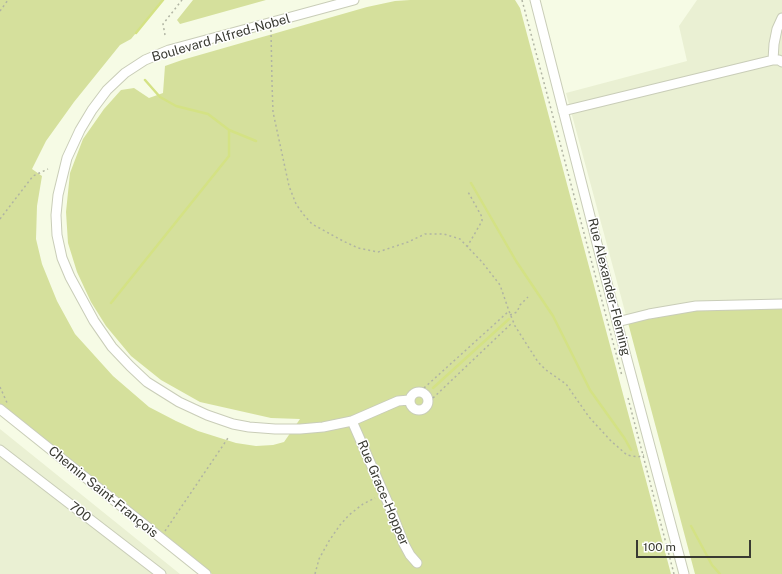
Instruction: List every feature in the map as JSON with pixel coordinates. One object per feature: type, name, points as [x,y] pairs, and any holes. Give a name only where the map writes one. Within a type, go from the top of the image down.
[{"type":"street","name":"Boulevard Alfred-Nobel","points":[[354,0],[169,50],[145,60],[125,73],[107,90],[92,110],[80,130],[67,158],[58,195],[56,215],[57,235],[62,258],[77,291],[94,321],[112,347],[147,382],[179,402],[207,415],[232,424],[275,429],[300,429],[323,427],[352,421],[399,401],[409,400]]},
{"type":"street","name":"Rue Alexander-Fleming","points":[[535,0],[618,322],[647,455],[684,574]]},
{"type":"street","points":[[563,111],[778,61],[774,44],[777,29],[782,18]]},
{"type":"street","points":[[618,322],[649,314],[696,306],[782,304]]},
{"type":"street","name":"Chemin Saint-François","points":[[0,409],[206,574]]},
{"type":"street","name":"Rue Grace-Hopper","points":[[352,421],[404,544],[410,556],[417,563]]},
{"type":"street","name":"700","points":[[0,450],[161,574]]},
{"type":"path","points":[[0,11],[8,0]]},
{"type":"path","points":[[166,35],[163,24],[182,0]]},
{"type":"path","name":"Rue Alexander-Fleming","points":[[522,0],[622,376]]},
{"type":"path","points":[[271,22],[273,112],[289,186],[296,204],[303,214],[312,224],[348,243],[358,248],[378,252],[408,242],[425,234],[444,234],[460,239],[482,262],[500,285],[513,322],[538,362],[546,370],[566,384],[589,417],[611,441],[627,455],[647,455]]},
{"type":"path","points":[[0,218],[33,176],[48,169]]},
{"type":"path","points":[[467,190],[482,218],[482,222],[467,247]]},
{"type":"path","points":[[510,315],[516,312],[528,297]]},
{"type":"path","points":[[424,388],[509,312]]},
{"type":"path","points":[[433,398],[513,322]]},
{"type":"path","points":[[628,398],[647,455],[674,574]]},
{"type":"path","points":[[161,538],[228,438]]},
{"type":"path","points":[[314,574],[319,558],[340,525],[349,515],[363,504],[375,498]]},
{"type":"shaded area","points":[[697,0],[782,0],[782,309],[699,309],[627,319],[566,93],[687,61],[679,26]]},
{"type":"shaded area","points":[[0,429],[180,574],[0,574]]},
{"type":"green space","points":[[0,0],[163,0],[131,39],[120,45],[74,102],[46,141],[32,169],[42,176],[37,206],[36,239],[42,264],[57,301],[75,334],[113,376],[149,407],[176,421],[198,431],[236,443],[256,446],[273,445],[284,442],[300,419],[271,418],[200,402],[161,380],[131,356],[106,326],[91,302],[77,272],[68,243],[66,212],[70,173],[83,139],[104,109],[121,90],[134,88],[149,98],[163,93],[165,66],[182,60],[367,7],[395,1],[515,0],[520,8],[671,574],[212,574],[0,407]]},
{"type":"green space","points":[[193,0],[266,0],[180,24],[177,20]]},
{"type":"green space","points":[[699,309],[782,309],[782,574],[695,574],[627,319]]},
{"type":"waterway","points":[[136,33],[163,0]]},
{"type":"waterway","points":[[145,80],[160,97],[176,106],[208,114],[229,130],[256,141]]},
{"type":"waterway","points":[[111,303],[229,156],[229,130]]},
{"type":"waterway","points":[[471,183],[516,261],[553,316],[590,390],[625,439],[631,450]]},
{"type":"waterway","points":[[433,388],[509,319]]},
{"type":"waterway","points":[[691,526],[712,565],[720,574]]}]
